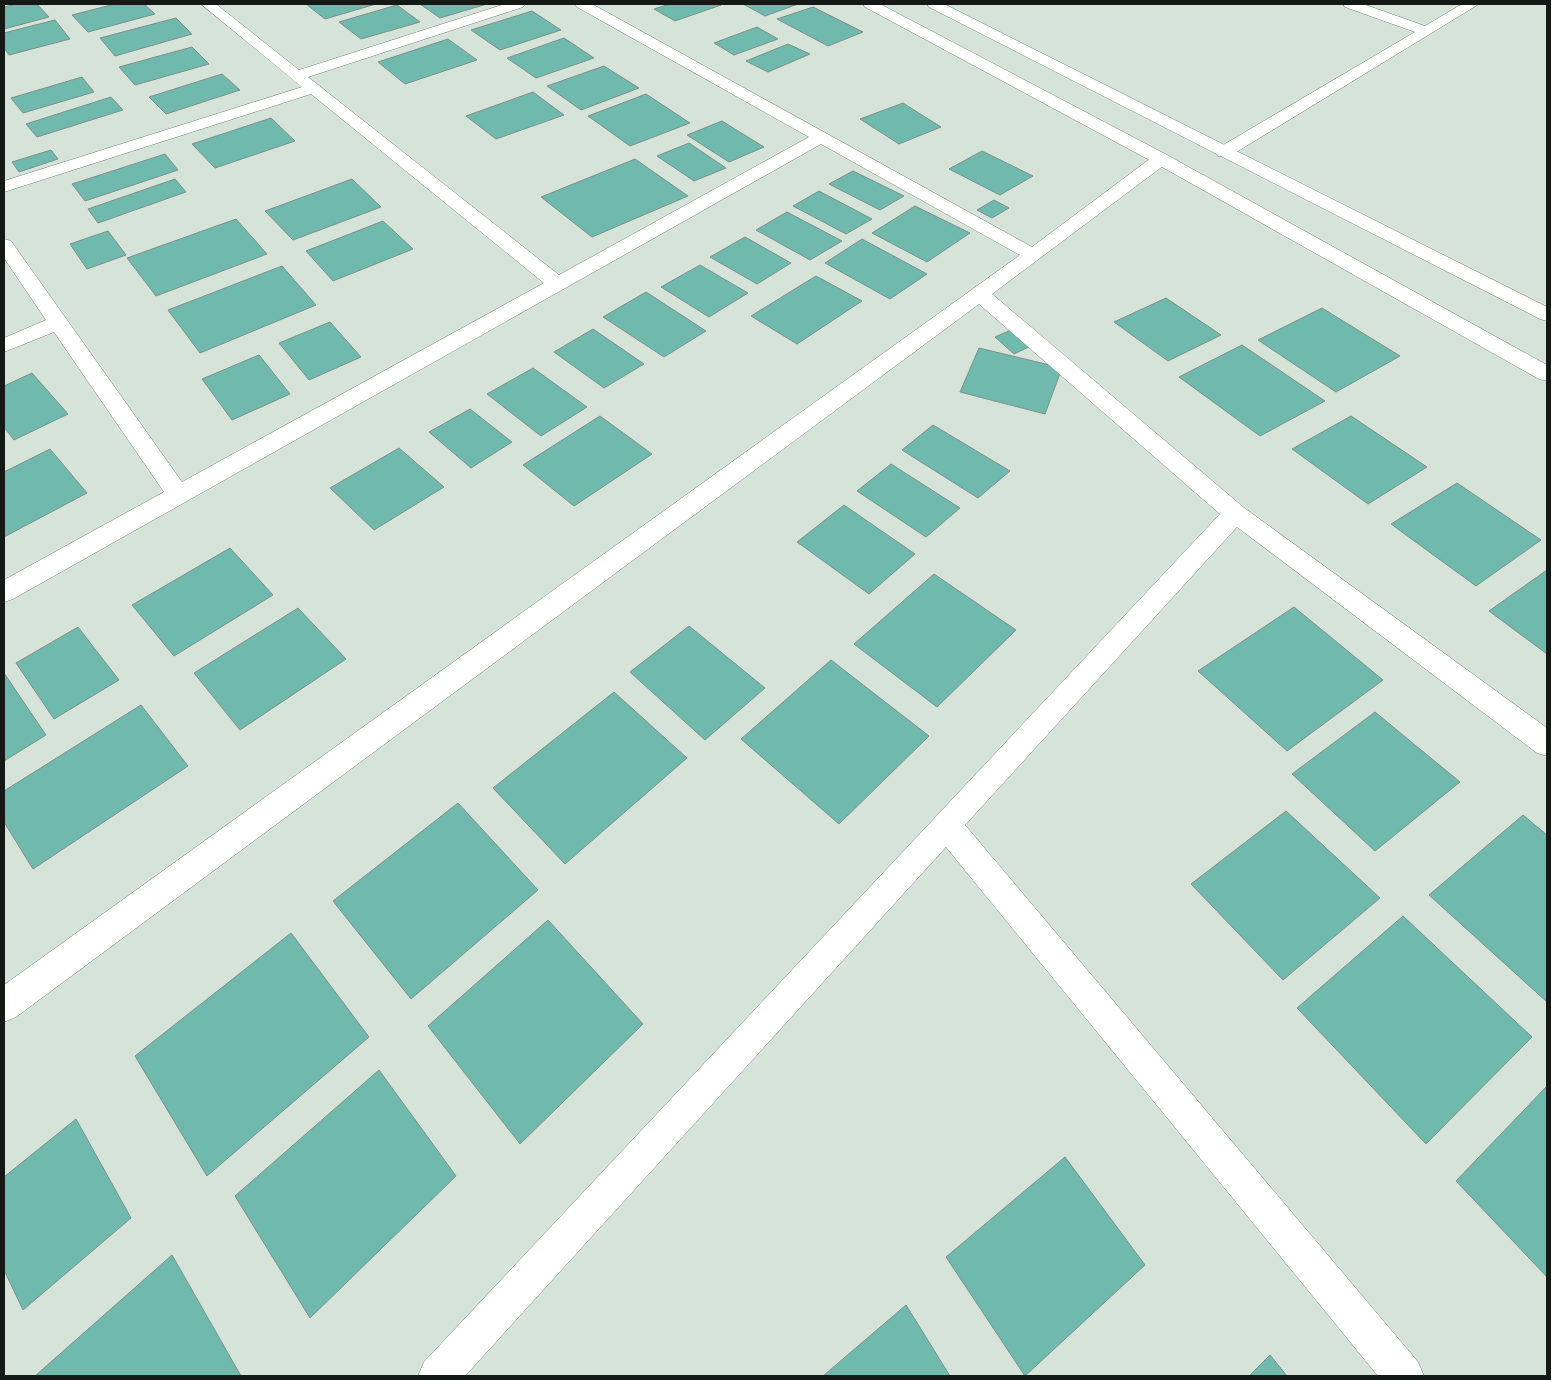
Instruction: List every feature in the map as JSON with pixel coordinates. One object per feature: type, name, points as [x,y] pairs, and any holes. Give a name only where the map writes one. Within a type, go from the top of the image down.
[{"type":"street","points":[[208,4],[557,283]]},
{"type":"street","points":[[298,75],[518,4]]},
{"type":"street","points":[[582,4],[1033,255]]},
{"type":"street","points":[[870,4],[1162,159],[1547,374]]},
{"type":"street","points":[[934,4],[1547,315]]},
{"type":"street","points":[[1350,4],[1426,31]]},
{"type":"street","points":[[1224,152],[1472,4]]},
{"type":"street","points":[[4,186],[314,88]]},
{"type":"street","points":[[4,592],[821,137]]},
{"type":"street","points":[[4,1005],[980,294],[1162,159]]},
{"type":"street","points":[[4,245],[178,495]]},
{"type":"street","points":[[980,294],[1235,513],[1547,744]]},
{"type":"street","points":[[4,346],[58,322]]},
{"type":"street","points":[[449,1371],[1235,513]]},
{"type":"street","points":[[947,826],[1404,1376]]},
{"type":"building","points":[[17,4],[37,4],[49,17],[4,29],[4,7]]},
{"type":"building","points":[[115,4],[144,4],[155,14],[88,32],[72,15]]},
{"type":"building","points":[[306,4],[376,4],[325,19]]},
{"type":"building","points":[[420,4],[487,4],[440,18]]},
{"type":"building","points":[[670,4],[721,5],[675,21],[654,9]]},
{"type":"building","points":[[743,4],[798,4],[765,16]]},
{"type":"building","points":[[397,5],[420,22],[361,39],[339,22]]},
{"type":"building","points":[[813,7],[863,32],[828,46],[777,19]]},
{"type":"building","points":[[532,11],[561,30],[500,50],[471,30]]},
{"type":"building","points":[[176,18],[192,34],[115,56],[100,38]]},
{"type":"building","points":[[55,20],[70,39],[9,55],[4,48],[4,33]]},
{"type":"building","points":[[757,27],[778,39],[734,55],[714,43]]},
{"type":"building","points":[[564,38],[594,58],[536,78],[507,58]]},
{"type":"building","points":[[448,39],[477,60],[405,84],[378,62]]},
{"type":"building","points":[[788,44],[810,54],[768,72],[746,61]]},
{"type":"building","points":[[192,47],[209,64],[135,85],[119,67]]},
{"type":"building","points":[[604,66],[639,88],[581,110],[547,86]]},
{"type":"building","points":[[222,74],[240,90],[166,114],[149,97]]},
{"type":"building","points":[[82,77],[94,92],[23,113],[11,98]]},
{"type":"building","points":[[533,92],[564,115],[496,139],[466,116]]},
{"type":"building","points":[[646,94],[690,123],[630,146],[588,116]]},
{"type":"building","points":[[111,97],[123,110],[37,137],[26,124]]},
{"type":"building","points":[[903,103],[941,127],[899,144],[860,119]]},
{"type":"building","points":[[271,118],[295,141],[215,168],[192,144]]},
{"type":"building","points":[[722,121],[764,147],[729,162],[687,135]]},
{"type":"building","points":[[689,143],[726,168],[694,181],[657,156]]},
{"type":"building","points":[[51,150],[58,159],[19,172],[12,162]]},
{"type":"building","points":[[982,151],[1033,176],[1000,195],[949,169]]},
{"type":"building","points":[[165,154],[178,170],[85,201],[72,184]]},
{"type":"building","points":[[635,159],[688,196],[592,237],[541,197]]},
{"type":"building","points":[[853,171],[904,196],[880,210],[829,184]]},
{"type":"building","points":[[175,179],[186,192],[98,223],[88,209]]},
{"type":"building","points":[[352,179],[381,207],[293,240],[265,211]]},
{"type":"building","points":[[819,191],[872,219],[846,234],[793,206]]},
{"type":"building","points":[[994,200],[1009,208],[992,218],[977,210]]},
{"type":"building","points":[[915,206],[970,233],[927,262],[872,233]]},
{"type":"building","points":[[787,212],[842,241],[810,260],[756,230]]},
{"type":"building","points":[[236,219],[267,254],[156,296],[127,258]]},
{"type":"building","points":[[383,221],[413,249],[333,281],[306,251]]},
{"type":"building","points":[[108,231],[126,255],[87,269],[70,244]]},
{"type":"building","points":[[745,237],[791,263],[757,284],[710,257]]},
{"type":"building","points":[[862,239],[927,274],[890,299],[825,263]]},
{"type":"building","points":[[700,265],[748,293],[709,317],[661,287]]},
{"type":"building","points":[[282,266],[316,305],[200,353],[168,310]]},
{"type":"building","points":[[816,276],[862,301],[797,344],[751,316]]},
{"type":"building","points":[[646,292],[706,331],[664,357],[603,317]]},
{"type":"building","points":[[1166,298],[1221,335],[1168,361],[1114,322]]},
{"type":"building","points":[[1322,308],[1400,356],[1336,392],[1258,340]]},
{"type":"building","points":[[330,322],[361,357],[309,380],[279,343]]},
{"type":"building","points":[[593,329],[644,364],[604,388],[554,352]]},
{"type":"building","points":[[1011,330],[1031,346],[1014,354],[995,337]]},
{"type":"building","points":[[1242,345],[1325,401],[1260,436],[1179,377]]},
{"type":"building","points":[[979,348],[1062,368],[1045,414],[960,392]]},
{"type":"building","points":[[259,355],[290,394],[232,420],[202,379]]},
{"type":"building","points":[[533,368],[587,407],[541,436],[487,394]]},
{"type":"building","points":[[32,373],[68,414],[14,440],[4,427],[4,386]]},
{"type":"building","points":[[470,409],[512,442],[471,468],[429,432]]},
{"type":"building","points":[[600,416],[652,454],[574,506],[523,465]]},
{"type":"building","points":[[1351,416],[1427,467],[1368,504],[1292,449]]},
{"type":"building","points":[[933,425],[1010,471],[978,498],[902,450]]},
{"type":"building","points":[[399,448],[444,487],[374,530],[330,488]]},
{"type":"building","points":[[50,449],[87,493],[4,537],[4,472]]},
{"type":"building","points":[[891,464],[960,508],[926,537],[857,491]]},
{"type":"building","points":[[1457,483],[1541,540],[1476,586],[1391,524]]},
{"type":"building","points":[[844,505],[915,554],[869,594],[797,542]]},
{"type":"building","points":[[230,548],[273,595],[174,656],[132,605]]},
{"type":"building","points":[[1547,570],[1547,654],[1489,611]]},
{"type":"building","points":[[934,574],[1016,630],[937,707],[854,644]]},
{"type":"building","points":[[1294,607],[1383,680],[1287,751],[1198,671]]},
{"type":"building","points":[[298,608],[346,659],[240,730],[194,673]]},
{"type":"building","points":[[689,626],[765,688],[705,740],[630,672]]},
{"type":"building","points":[[78,627],[119,680],[54,719],[16,663]]},
{"type":"building","points":[[831,660],[929,736],[839,824],[741,739]]},
{"type":"building","points":[[4,673],[46,735],[4,761]]},
{"type":"building","points":[[614,692],[687,758],[565,864],[493,788]]},
{"type":"building","points":[[141,705],[188,766],[33,869],[4,822],[4,791]]},
{"type":"building","points":[[1375,712],[1460,782],[1375,851],[1292,774]]},
{"type":"building","points":[[458,803],[538,890],[411,999],[333,901]]},
{"type":"building","points":[[1286,811],[1380,898],[1283,980],[1191,884]]},
{"type":"building","points":[[1523,815],[1547,835],[1547,1002],[1429,895]]},
{"type":"building","points":[[1403,916],[1532,1037],[1426,1144],[1297,1008]]},
{"type":"building","points":[[548,920],[643,1024],[520,1144],[428,1026]]},
{"type":"building","points":[[291,933],[369,1037],[207,1176],[135,1056]]},
{"type":"building","points":[[379,1070],[456,1176],[310,1318],[235,1196]]},
{"type":"building","points":[[1547,1086],[1547,1277],[1456,1181]]},
{"type":"building","points":[[76,1119],[131,1218],[23,1310],[4,1270],[4,1177]]},
{"type":"building","points":[[1065,1157],[1145,1265],[1025,1376],[946,1257]]},
{"type":"building","points":[[172,1255],[241,1376],[35,1376]]},
{"type":"building","points":[[906,1305],[950,1376],[823,1376]]},
{"type":"building","points":[[1270,1355],[1287,1376],[1249,1376]]}]
